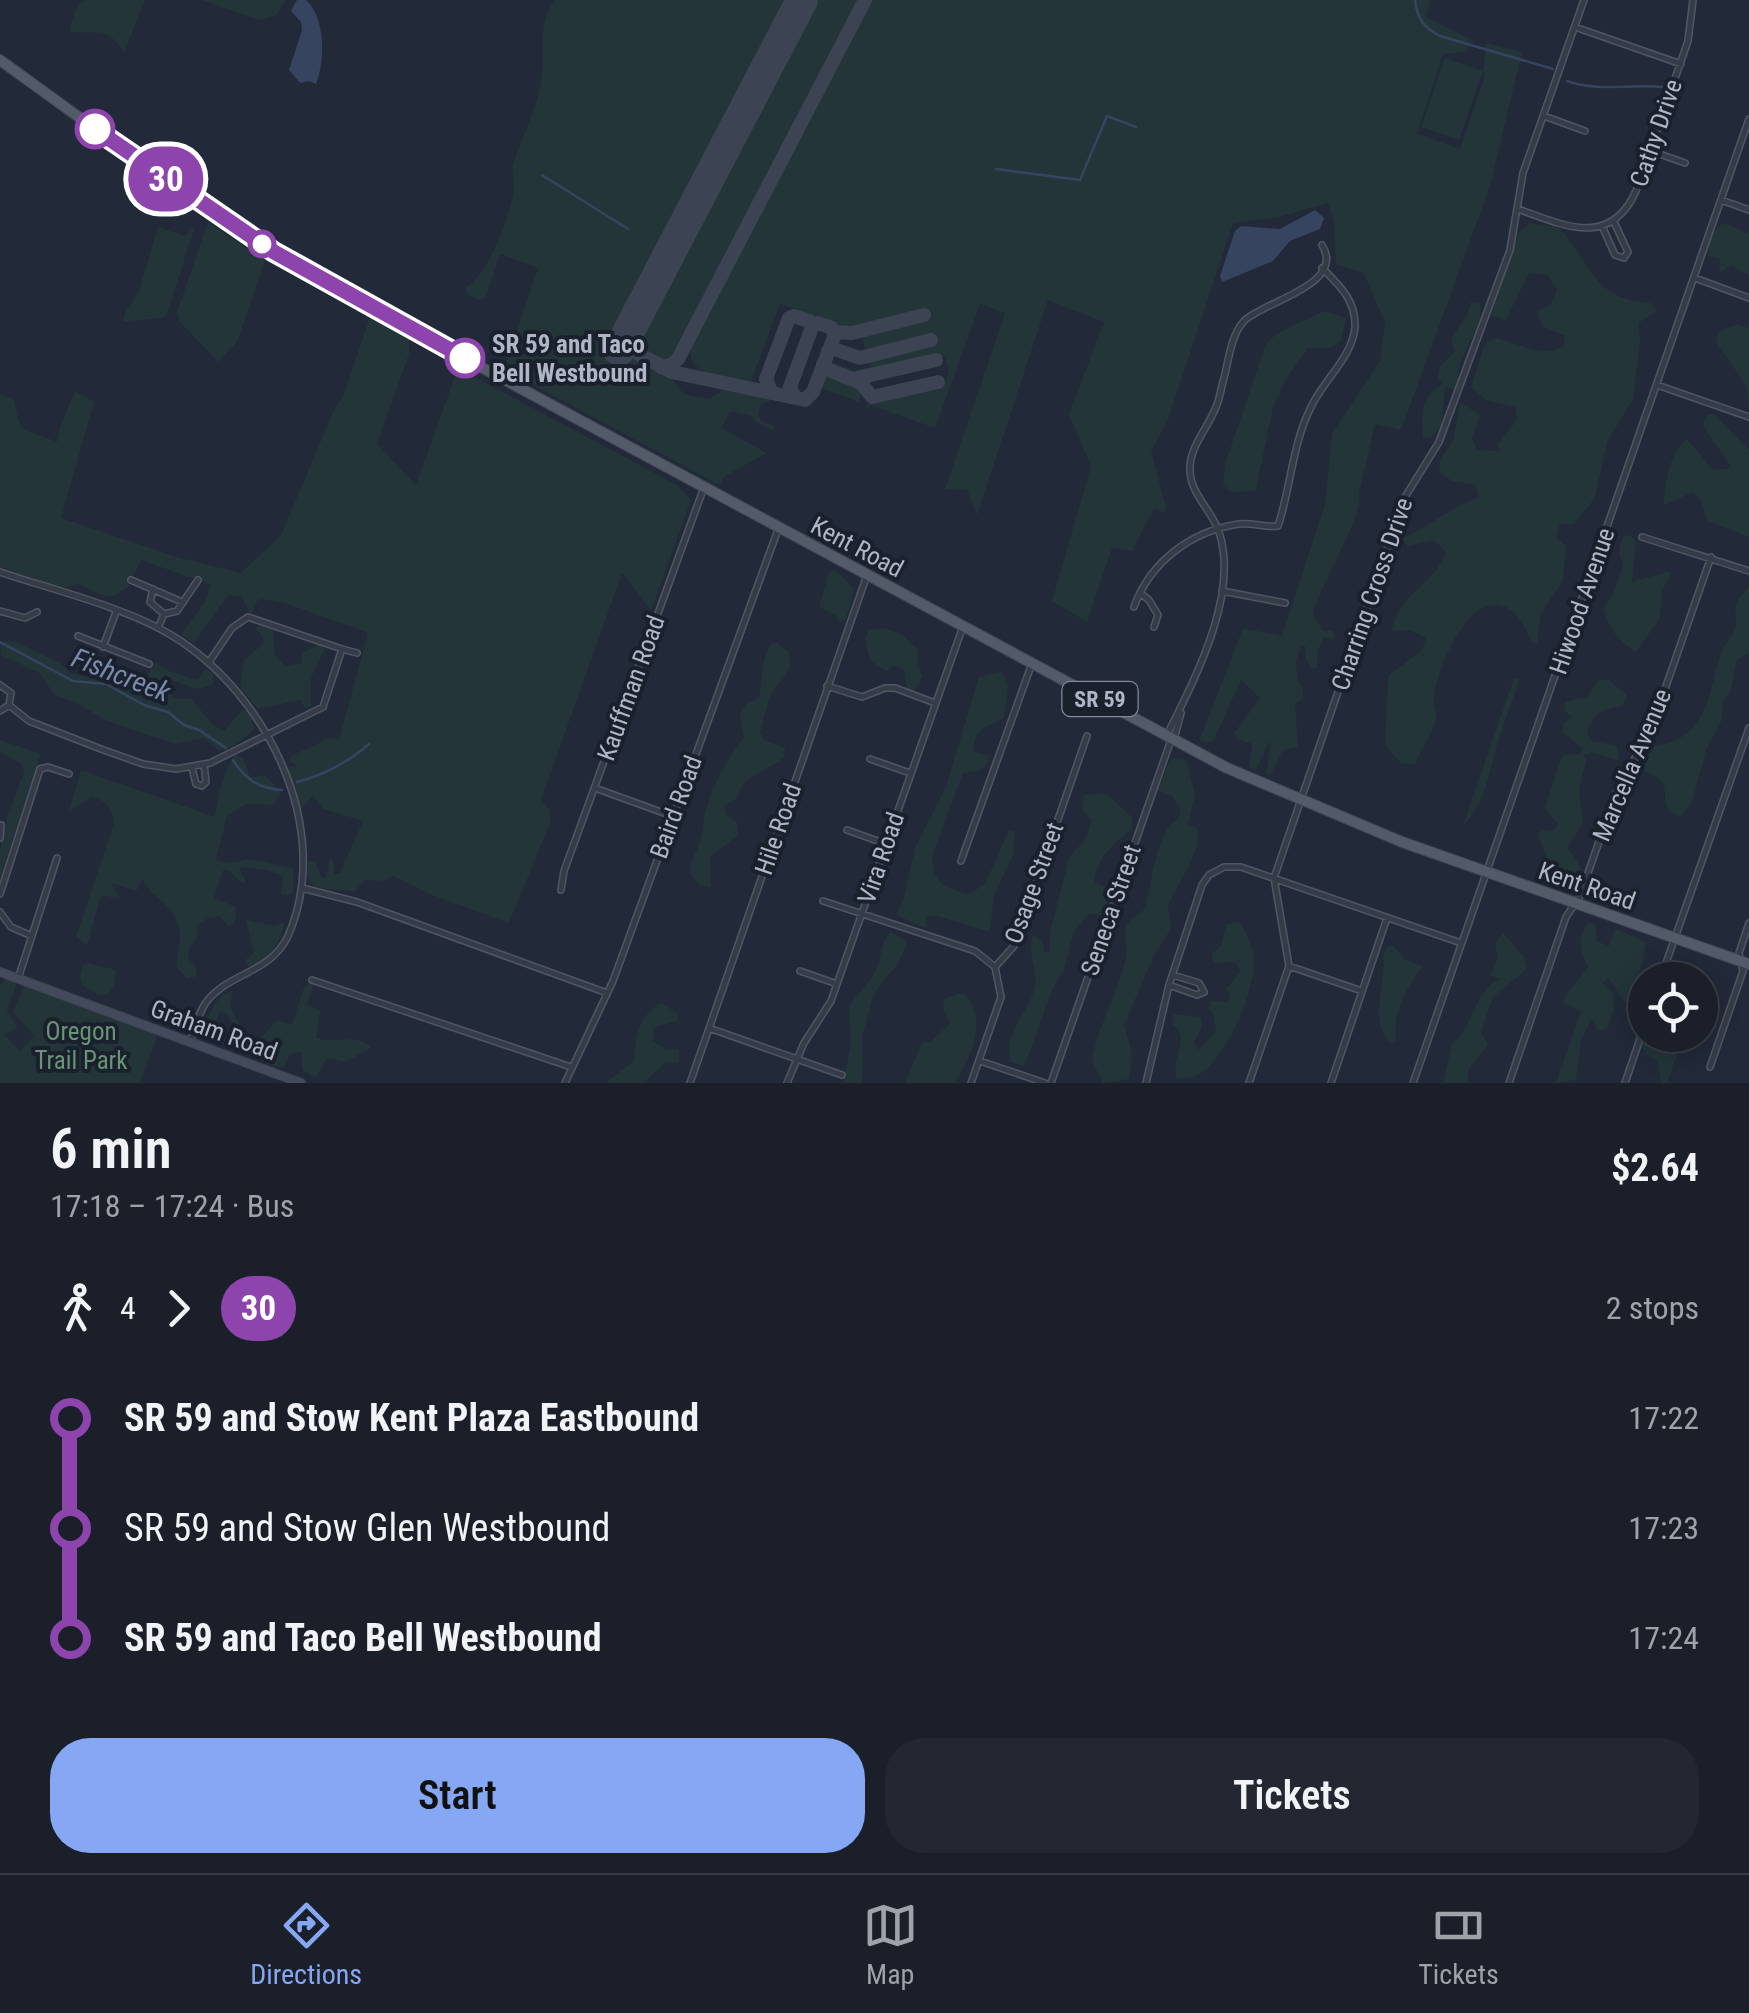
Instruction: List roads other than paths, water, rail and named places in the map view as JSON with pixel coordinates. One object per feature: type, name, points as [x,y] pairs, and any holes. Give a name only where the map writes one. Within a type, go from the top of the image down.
[{"type":"main road","name":"Kent Road","points":[[0,60],[123,150],[274,252],[1241,775],[1488,872],[1745,962]]},
{"type":"main road","name":"Graham Road","points":[[0,972],[301,1083]]},
{"type":"street","name":"Charring Cross Drive","points":[[1248,1083],[1289,966],[1274,878],[1405,497],[1435,453],[1510,250],[1524,173],[1584,0]]},
{"type":"street","name":"Cathy Drive","points":[[1613,221],[1634,198],[1691,28],[1693,0]]},
{"type":"street","points":[[1574,26],[1680,64]]},
{"type":"street","points":[[1544,116],[1585,131]]},
{"type":"street","name":"Hiwood Avenue","points":[[1413,1083],[1748,124]]},
{"type":"street","points":[[1651,151],[1685,163]]},
{"type":"street","points":[[1721,200],[1749,210]]},
{"type":"street","points":[[1518,209],[1572,228],[1602,226],[1613,221],[1628,252],[1624,258],[1615,254],[1602,226]]},
{"type":"street","points":[[1218,529],[1191,480],[1190,461],[1218,404],[1235,334],[1250,316],[1306,289],[1322,268],[1327,254],[1322,245]]},
{"type":"street","points":[[1134,608],[1160,563],[1203,534],[1245,523],[1278,526],[1303,422],[1353,341],[1355,316],[1351,303],[1344,289],[1322,268]]},
{"type":"street","points":[[1694,278],[1749,298]]},
{"type":"street","points":[[1656,384],[1749,417]]},
{"type":"street","name":"Kauffman Road","points":[[561,890],[564,872],[705,487]]},
{"type":"street","name":"Baird Road","points":[[566,1083],[607,994],[779,527]]},
{"type":"street","name":"Seneca Street","points":[[1048,1083],[1171,737],[1203,659],[1222,591],[1224,568],[1218,529]]},
{"type":"street","points":[[1642,537],[1749,571]]},
{"type":"street","name":"Marcella Avenue","points":[[1509,1083],[1566,917],[1580,896],[1616,790],[1650,732],[1710,558]]},
{"type":"street","points":[[0,572],[158,628],[209,662],[242,698],[286,776],[297,812],[302,856],[302,888],[292,925],[277,954],[254,971],[229,982],[206,1002],[190,1044]]},
{"type":"street","name":"Hile Road","points":[[690,1083],[867,575]]},
{"type":"street","points":[[131,580],[182,602]]},
{"type":"street","points":[[164,614],[176,611],[198,580]]},
{"type":"street","points":[[154,588],[150,602],[164,614]]},
{"type":"street","points":[[1222,591],[1285,603]]},
{"type":"street","points":[[1140,594],[1158,615],[1154,627]]},
{"type":"street","points":[[0,611],[25,618],[37,612]]},
{"type":"street","points":[[104,647],[116,612]]},
{"type":"street","points":[[158,628],[164,614]]},
{"type":"street","points":[[209,662],[232,628],[248,617],[357,653]]},
{"type":"street","name":"Vira Road","points":[[787,1083],[837,984],[964,626]]},
{"type":"street","points":[[78,636],[149,664]]},
{"type":"street","points":[[9,705],[29,720],[124,758],[165,768],[192,767],[323,707],[342,649]]},
{"type":"street","points":[[961,862],[1032,663]]},
{"type":"street","points":[[0,685],[11,693],[9,705]]},
{"type":"street","points":[[827,686],[862,697],[890,688],[935,703]]},
{"type":"street","points":[[0,710],[9,705]]},
{"type":"street","points":[[1667,962],[1749,728]]},
{"type":"street","name":"Osage Street","points":[[972,1083],[1000,997],[994,967],[1014,946],[1087,736]]},
{"type":"street","points":[[870,760],[910,773]]},
{"type":"street","points":[[192,767],[196,784],[202,786],[206,782],[204,764]]},
{"type":"street","points":[[0,894],[40,770],[48,767],[69,774]]},
{"type":"street","points":[[595,788],[672,816]]},
{"type":"street","points":[[0,825],[0,838]]},
{"type":"street","points":[[847,830],[886,844]]},
{"type":"street","points":[[18,979],[58,858]]},
{"type":"street","points":[[1146,1083],[1172,974],[1202,885],[1224,867],[1236,866],[1274,878],[1462,943]]},
{"type":"street","points":[[302,888],[357,902],[607,994]]},
{"type":"street","points":[[823,901],[975,952],[994,967]]},
{"type":"street","points":[[0,912],[10,927],[32,936]]},
{"type":"street","points":[[1331,1083],[1388,918]]},
{"type":"street","points":[[1710,1067],[1743,971],[1745,962],[1739,954],[1749,923]]},
{"type":"street","points":[[1289,966],[1362,991]]},
{"type":"street","points":[[800,971],[837,984]]},
{"type":"street","points":[[1169,985],[1197,995],[1204,992],[1203,986],[1172,974]]},
{"type":"street","points":[[312,980],[571,1068]]},
{"type":"street","points":[[710,1028],[842,1075]]},
{"type":"street","points":[[1625,1083],[1636,1052]]},
{"type":"street","points":[[980,1060],[1048,1083]]},
{"type":"water","points":[[297,0],[306,0],[313,8],[320,28],[322,52],[316,84],[300,83],[289,70],[302,30],[301,22],[291,11]]},
{"type":"water","points":[[1315,210],[1324,218],[1320,229],[1290,241],[1273,261],[1222,282],[1220,276],[1235,231],[1241,226],[1280,229]]},
{"type":"waterway","points":[[1415,0],[1422,22],[1440,36],[1553,69]]},
{"type":"waterway","points":[[1567,81],[1602,87],[1662,87]]},
{"type":"waterway","points":[[996,169],[1080,180],[1107,116],[1136,127]]},
{"type":"waterway","points":[[542,175],[628,229]]},
{"type":"waterway","name":"Fishcreek","points":[[0,642],[73,681],[106,684],[144,705],[168,712],[226,748]]},
{"type":"waterway","name":"Fishcreek","points":[[297,782],[335,767],[369,744]]},
{"type":"waterway","name":"Fishcreek","points":[[233,760],[253,782],[282,790]]},
{"type":"place","name":"SR 59 and Taco Bell Westbound","points":[[465,358]]},
{"type":"park label","name":"Oregon Trail Park","points":[[81,1046]]}]
